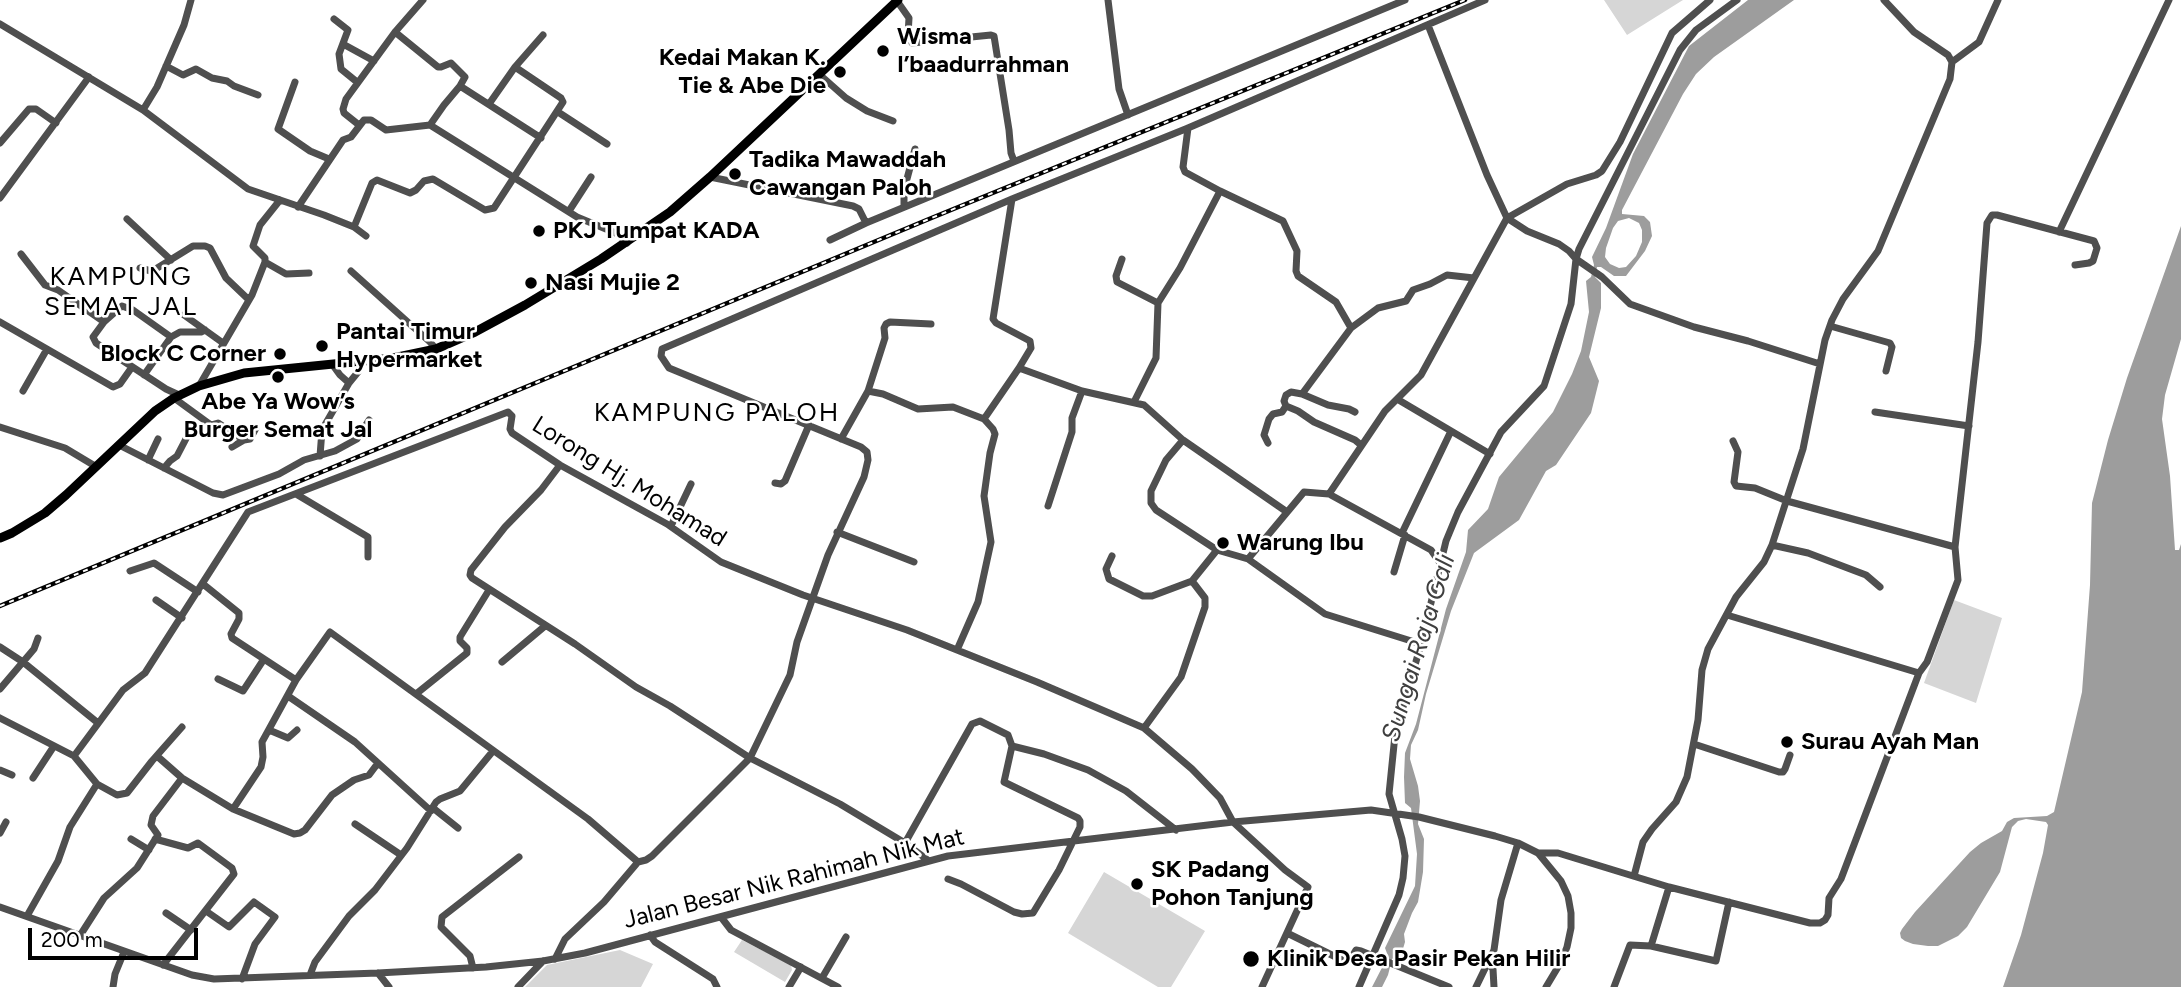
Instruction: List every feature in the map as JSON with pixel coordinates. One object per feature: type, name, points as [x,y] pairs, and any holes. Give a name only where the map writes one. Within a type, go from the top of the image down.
[{"type":"main road","points":[[0,538],[45,513],[155,411],[199,386],[244,373],[404,356],[436,349],[525,305],[627,243],[670,212],[898,1]]},
{"type":"street","points":[[143,110],[157,87],[184,25],[191,0]]},
{"type":"street","points":[[359,125],[345,114],[343,109],[346,99],[395,32],[423,0]]},
{"type":"street","points":[[1108,0],[1119,89],[1128,115]]},
{"type":"street","points":[[830,240],[1405,0]]},
{"type":"street","points":[[555,959],[565,939],[604,902],[638,862],[652,856],[750,758],[787,683],[797,642],[837,533],[864,477],[868,458],[864,449],[670,369],[660,351],[1485,0]]},
{"type":"street","points":[[1328,494],[1385,411],[1421,375],[1507,218],[1567,184],[1602,171],[1620,142],[1672,33],[1710,0]]},
{"type":"street","points":[[1359,987],[1404,878],[1405,856],[1389,792],[1395,736],[1446,541],[1458,512],[1502,431],[1544,386],[1572,302],[1579,249],[1680,50],[1696,30],[1737,0]]},
{"type":"street","points":[[1634,876],[1643,842],[1682,792],[1694,744],[1702,670],[1708,649],[1736,597],[1764,562],[1772,545],[1803,449],[1830,326],[1843,299],[1878,251],[1950,79],[1952,62],[1948,55],[1914,32],[1884,0]]},
{"type":"street","points":[[1952,62],[1979,42],[1998,0]]},
{"type":"street","points":[[2059,232],[2169,0]]},
{"type":"street","points":[[898,1],[909,18],[908,35],[912,43],[994,36],[1014,161]]},
{"type":"street","points":[[334,19],[348,30],[339,54],[341,69],[357,82]]},
{"type":"street","points":[[0,24],[143,110],[248,189],[324,215],[366,236]]},
{"type":"street","points":[[1428,25],[1487,175],[1507,218],[1527,231],[1559,244],[1602,277],[1630,304],[1694,327],[1820,364]]},
{"type":"street","points":[[395,32],[438,66],[452,64],[464,78],[430,125]]},
{"type":"street","points":[[489,104],[515,67],[543,35]]},
{"type":"street","points":[[343,44],[373,61]]},
{"type":"street","points":[[166,66],[183,75],[196,69],[212,78],[227,81],[258,95]]},
{"type":"street","points":[[354,228],[375,180],[410,193],[424,181],[433,179],[485,210],[490,211],[496,206],[563,104],[563,100],[515,67]]},
{"type":"street","points":[[820,74],[846,98],[867,111],[893,121]]},
{"type":"street","points":[[0,198],[89,77]]},
{"type":"street","points":[[295,82],[278,129],[329,159]]},
{"type":"street","points":[[460,86],[541,138]]},
{"type":"street","points":[[0,143],[29,109],[36,109],[56,123]]},
{"type":"street","points":[[558,112],[607,145]]},
{"type":"street","points":[[298,207],[342,140],[351,137],[366,119],[388,130],[430,125],[569,211],[618,234],[627,243]]},
{"type":"street","points":[[1188,128],[1184,171],[1283,221],[1297,251],[1298,276],[1336,302],[1351,328]]},
{"type":"street","points":[[904,207],[904,190],[915,149]]},
{"type":"street","points":[[569,211],[591,177]]},
{"type":"street","points":[[710,177],[853,206],[859,209],[866,223]]},
{"type":"street","points":[[1134,402],[1156,358],[1158,303],[1180,268],[1220,191]]},
{"type":"street","points":[[984,419],[1031,348],[1030,341],[993,319],[1012,199]]},
{"type":"street","points":[[199,386],[249,300],[265,262],[265,258],[253,246],[253,241],[260,225],[280,200]]},
{"type":"street","points":[[1538,853],[1558,853],[1669,887],[1810,923],[1825,920],[1829,898],[1841,879],[1919,673],[1927,662],[1958,580],[1955,547],[1978,342],[1987,223],[1992,215],[1997,215],[2096,243],[2092,262],[2075,265]]},
{"type":"street","points":[[127,219],[171,260]]},
{"type":"street","points":[[141,268],[151,271],[193,246],[205,246],[210,248],[226,278],[249,300]]},
{"type":"street","points":[[21,254],[46,285],[104,322]]},
{"type":"street","points":[[1122,259],[1116,275],[1117,282],[1158,303]]},
{"type":"street","points":[[265,262],[287,274],[309,273]]},
{"type":"street","points":[[351,271],[436,349]]},
{"type":"street","points":[[1302,394],[1351,328],[1379,307],[1406,301],[1413,290],[1429,285],[1445,275],[1474,278]]},
{"type":"street","points":[[171,337],[124,306],[119,307],[104,322],[94,335],[94,342],[177,397],[211,425]]},
{"type":"street","points":[[184,315],[223,342]]},
{"type":"street","points":[[0,322],[113,387],[120,384],[132,367]]},
{"type":"street","points":[[841,439],[868,391],[885,338],[886,324],[931,324]]},
{"type":"street","points":[[1830,326],[1890,343],[1892,347],[1886,371]]},
{"type":"street","points":[[144,375],[171,337],[178,332],[205,330]]},
{"type":"street","points":[[23,391],[47,349]]},
{"type":"street","points":[[320,456],[322,430],[358,372],[361,361]]},
{"type":"street","points":[[332,364],[349,383]]},
{"type":"street","points":[[1018,368],[1083,391],[1144,405],[1183,440],[1287,512]]},
{"type":"street","points":[[868,391],[883,394],[916,409],[953,407],[984,419],[993,429],[995,435],[984,495],[991,542],[978,601],[957,650]]},
{"type":"street","points":[[1048,506],[1072,432],[1072,418],[1083,391]]},
{"type":"street","points":[[1286,407],[1284,401],[1291,392],[1354,412]]},
{"type":"street","points":[[1397,400],[1490,454]]},
{"type":"street","points":[[1286,407],[1361,445]]},
{"type":"street","points":[[1268,443],[1264,431],[1269,419],[1286,407]]},
{"type":"street","name":"Lorong Hj. Mohamad","points":[[74,756],[122,690],[146,672],[248,512],[508,412],[512,416],[511,432],[560,465],[671,526],[721,562],[813,599],[907,630],[1037,682],[1144,729],[1192,769],[1220,798],[1233,822],[1285,870],[1308,887],[1262,987]]},
{"type":"street","points":[[1875,412],[1969,426]]},
{"type":"street","points":[[119,445],[217,495],[223,495],[279,474],[304,460],[335,451],[357,439],[369,420]]},
{"type":"street","points":[[164,468],[177,456],[189,433],[203,434],[211,425],[218,423],[244,440]]},
{"type":"street","points":[[775,483],[781,484],[785,481],[809,425]]},
{"type":"street","points":[[0,427],[65,448],[95,466]]},
{"type":"street","points":[[232,447],[250,439],[256,428]]},
{"type":"street","points":[[1394,572],[1403,534],[1451,431]]},
{"type":"street","points":[[149,460],[158,439]]},
{"type":"street","points":[[1183,440],[1166,460],[1151,491],[1151,503],[1156,510],[1217,550],[1248,559],[1325,614],[1421,644]]},
{"type":"street","points":[[1733,441],[1738,452],[1735,485],[1755,488],[1787,501],[1955,547]]},
{"type":"street","points":[[560,465],[471,570],[472,578],[636,687],[750,758],[841,804],[929,861]]},
{"type":"street","points":[[671,526],[691,484]]},
{"type":"street","points":[[1248,559],[1304,492],[1310,491],[1328,494],[1403,534],[1432,551],[1440,564]]},
{"type":"street","points":[[296,494],[368,537],[368,557]]},
{"type":"street","points":[[837,533],[914,562]]},
{"type":"street","points":[[1772,545],[1808,553],[1866,575],[1880,587]]},
{"type":"street","points":[[1112,556],[1106,569],[1109,579],[1143,596],[1152,596],[1192,581],[1217,550]]},
{"type":"street","points":[[130,571],[154,563],[198,592]]},
{"type":"street","points":[[1144,729],[1181,677],[1205,607],[1205,598],[1192,581]]},
{"type":"street","points":[[203,584],[240,613],[231,634],[232,638],[296,680]]},
{"type":"street","points":[[416,694],[467,653],[460,637],[489,590]]},
{"type":"street","points":[[156,600],[182,618]]},
{"type":"street","points":[[1727,615],[1919,673]]},
{"type":"street","points":[[502,662],[545,626]]},
{"type":"street","points":[[233,809],[261,767],[262,742],[296,680],[330,632],[588,819],[638,862]]},
{"type":"street","points":[[0,689],[34,649],[38,638]]},
{"type":"street","points":[[0,647],[23,662],[98,723]]},
{"type":"street","points":[[218,679],[243,691],[264,659]]},
{"type":"street","points":[[288,696],[355,742],[458,828]]},
{"type":"street","points":[[0,718],[74,756],[97,784],[117,796],[127,793],[182,727]]},
{"type":"street","points":[[905,843],[974,722],[980,721],[1008,735],[1012,746],[1004,782],[1078,818],[1080,824],[1059,870],[1033,913],[1014,912],[948,879]]},
{"type":"street","points":[[269,730],[288,738],[297,730]]},
{"type":"street","points":[[1694,744],[1779,772],[1785,769],[1790,755]]},
{"type":"street","points":[[33,778],[54,746]]},
{"type":"street","points":[[1012,746],[1088,770],[1126,791],[1176,830]]},
{"type":"street","points":[[310,975],[314,962],[349,916],[375,890],[440,799],[460,791],[493,751]]},
{"type":"street","points":[[157,756],[182,778],[233,809],[291,833],[300,833],[332,796],[355,779],[369,775],[379,763]]},
{"type":"street","points":[[0,770],[12,775]]},
{"type":"street","points":[[81,934],[104,898],[130,876],[149,850],[158,832],[151,825],[152,820],[182,778]]},
{"type":"street","points":[[27,916],[58,861],[70,828],[97,784]]},
{"type":"street","name":"Jalan Besar Nik Rahimah Nik Mat","points":[[0,907],[214,983],[310,975],[473,968],[555,959],[965,853],[1355,810],[1415,816],[1518,843],[1538,853],[1562,881],[1571,913],[1567,947],[1546,987]]},
{"type":"street","points":[[0,833],[6,822]]},
{"type":"street","points":[[355,824],[401,855]]},
{"type":"street","points":[[131,839],[149,850]]},
{"type":"street","points":[[155,839],[188,848],[198,843],[233,871],[233,877],[163,964]]},
{"type":"street","points":[[1476,987],[1495,945],[1501,900],[1518,843]]},
{"type":"street","points":[[473,968],[470,956],[441,927],[442,917],[519,857]]},
{"type":"street","points":[[1651,946],[1669,887]]},
{"type":"street","points":[[206,911],[229,927],[254,902],[275,917],[255,944],[242,979]]},
{"type":"street","points":[[1614,987],[1630,945],[1651,946],[1716,961],[1729,902]]},
{"type":"street","points":[[166,913],[191,930]]},
{"type":"street","points":[[721,917],[731,930],[779,958],[838,987]]},
{"type":"street","points":[[1287,933],[1346,962],[1356,950],[1361,951],[1449,987]]},
{"type":"street","points":[[650,935],[655,942],[713,979],[717,987]]},
{"type":"street","points":[[822,978],[846,937]]},
{"type":"street","points":[[113,987],[124,952]]},
{"type":"street","points":[[518,987],[542,961]]},
{"type":"street","points":[[1488,963],[1493,969],[1494,987]]},
{"type":"street","points":[[789,987],[801,967]]},
{"type":"street","points":[[378,974],[389,987]]},
{"type":"shaded area","points":[[1604,0],[1683,0],[1627,35]]},
{"type":"shaded area","points":[[1748,0],[1794,0],[1714,57],[1696,74],[1683,94],[1622,210],[1622,214],[1644,216],[1650,222],[1652,236],[1645,251],[1626,276],[1614,276],[1597,267],[1595,277],[1601,283],[1601,308],[1589,357],[1599,381],[1591,413],[1556,465],[1546,471],[1519,520],[1474,553],[1451,611],[1418,730],[1411,745],[1410,759],[1420,801],[1418,824],[1424,839],[1423,872],[1418,902],[1404,934],[1402,952],[1392,959],[1382,987],[1372,987],[1388,956],[1385,948],[1415,886],[1417,854],[1411,808],[1405,803],[1405,753],[1416,724],[1446,609],[1466,552],[1468,530],[1488,509],[1499,477],[1553,412],[1572,374],[1581,351],[1589,312],[1586,281],[1591,277],[1594,265],[1592,257],[1606,228],[1633,154],[1689,46]],"holes":[[[1629,218],[1639,223],[1642,242],[1636,256],[1626,267],[1619,268],[1610,264],[1605,257],[1613,228],[1618,221]]]},
{"type":"shaded area","points":[[2181,226],[2181,339],[2165,395],[2162,419],[2170,476],[2175,550],[2179,550],[2181,544],[2181,987],[2003,987],[2021,935],[2043,853],[2048,825],[2046,822],[2026,819],[2018,821],[2012,827],[2000,872],[1967,927],[1958,936],[1938,946],[1928,946],[1905,941],[1900,933],[1915,912],[1970,852],[2002,831],[2007,822],[2014,818],[2047,816],[2054,812],[2082,692],[2090,585],[2092,503],[2127,378]]},
{"type":"shaded area","points":[[1954,600],[2002,618],[1976,703],[1924,683]]},
{"type":"shaded area","points":[[1104,872],[1205,931],[1171,987],[1158,987],[1068,933]]},
{"type":"shaded area","points":[[742,940],[791,965],[792,970],[785,982],[734,952]]},
{"type":"shaded area","points":[[620,950],[653,964],[641,987],[525,987],[547,965]]},
{"type":"railway","points":[[0,606],[929,219],[1465,0]]},
{"type":"place","name":"Wisma I’baadurrahman","points":[[883,51]]},
{"type":"place","name":"Kedai Makan K. Tie & Abe Die","points":[[840,72]]},
{"type":"place","name":"Tadika Mawaddah Cawangan Paloh","points":[[735,174]]},
{"type":"place","name":"PKJ Tumpat KADA","points":[[539,231]]},
{"type":"place","name":"Nasi Mujie 2","points":[[531,283]]},
{"type":"place","name":"Pantai Timur Hypermarket","points":[[322,346]]},
{"type":"place","name":"Block C Corner","points":[[280,354]]},
{"type":"place","name":"Abe Ya Wow’s Burger Semat Jal","points":[[278,377]]},
{"type":"place","name":"Warung Ibu","points":[[1223,543]]},
{"type":"place","name":"Surau Ayah Man","points":[[1787,742]]},
{"type":"place","name":"SK Padang Pohon Tanjung","points":[[1137,884]]},
{"type":"place","name":"Klinik Desa Pasir Pekan Hilir","points":[[1251,959]]},
{"type":"district","name":"KAMPUNG SEMAT JAL","points":[[121,292]]},
{"type":"district","name":"KAMPUNG PALOH","points":[[717,413]]},
{"type":"water label","name":"Sungai Raja Gali","points":[[1419,648]]}]
